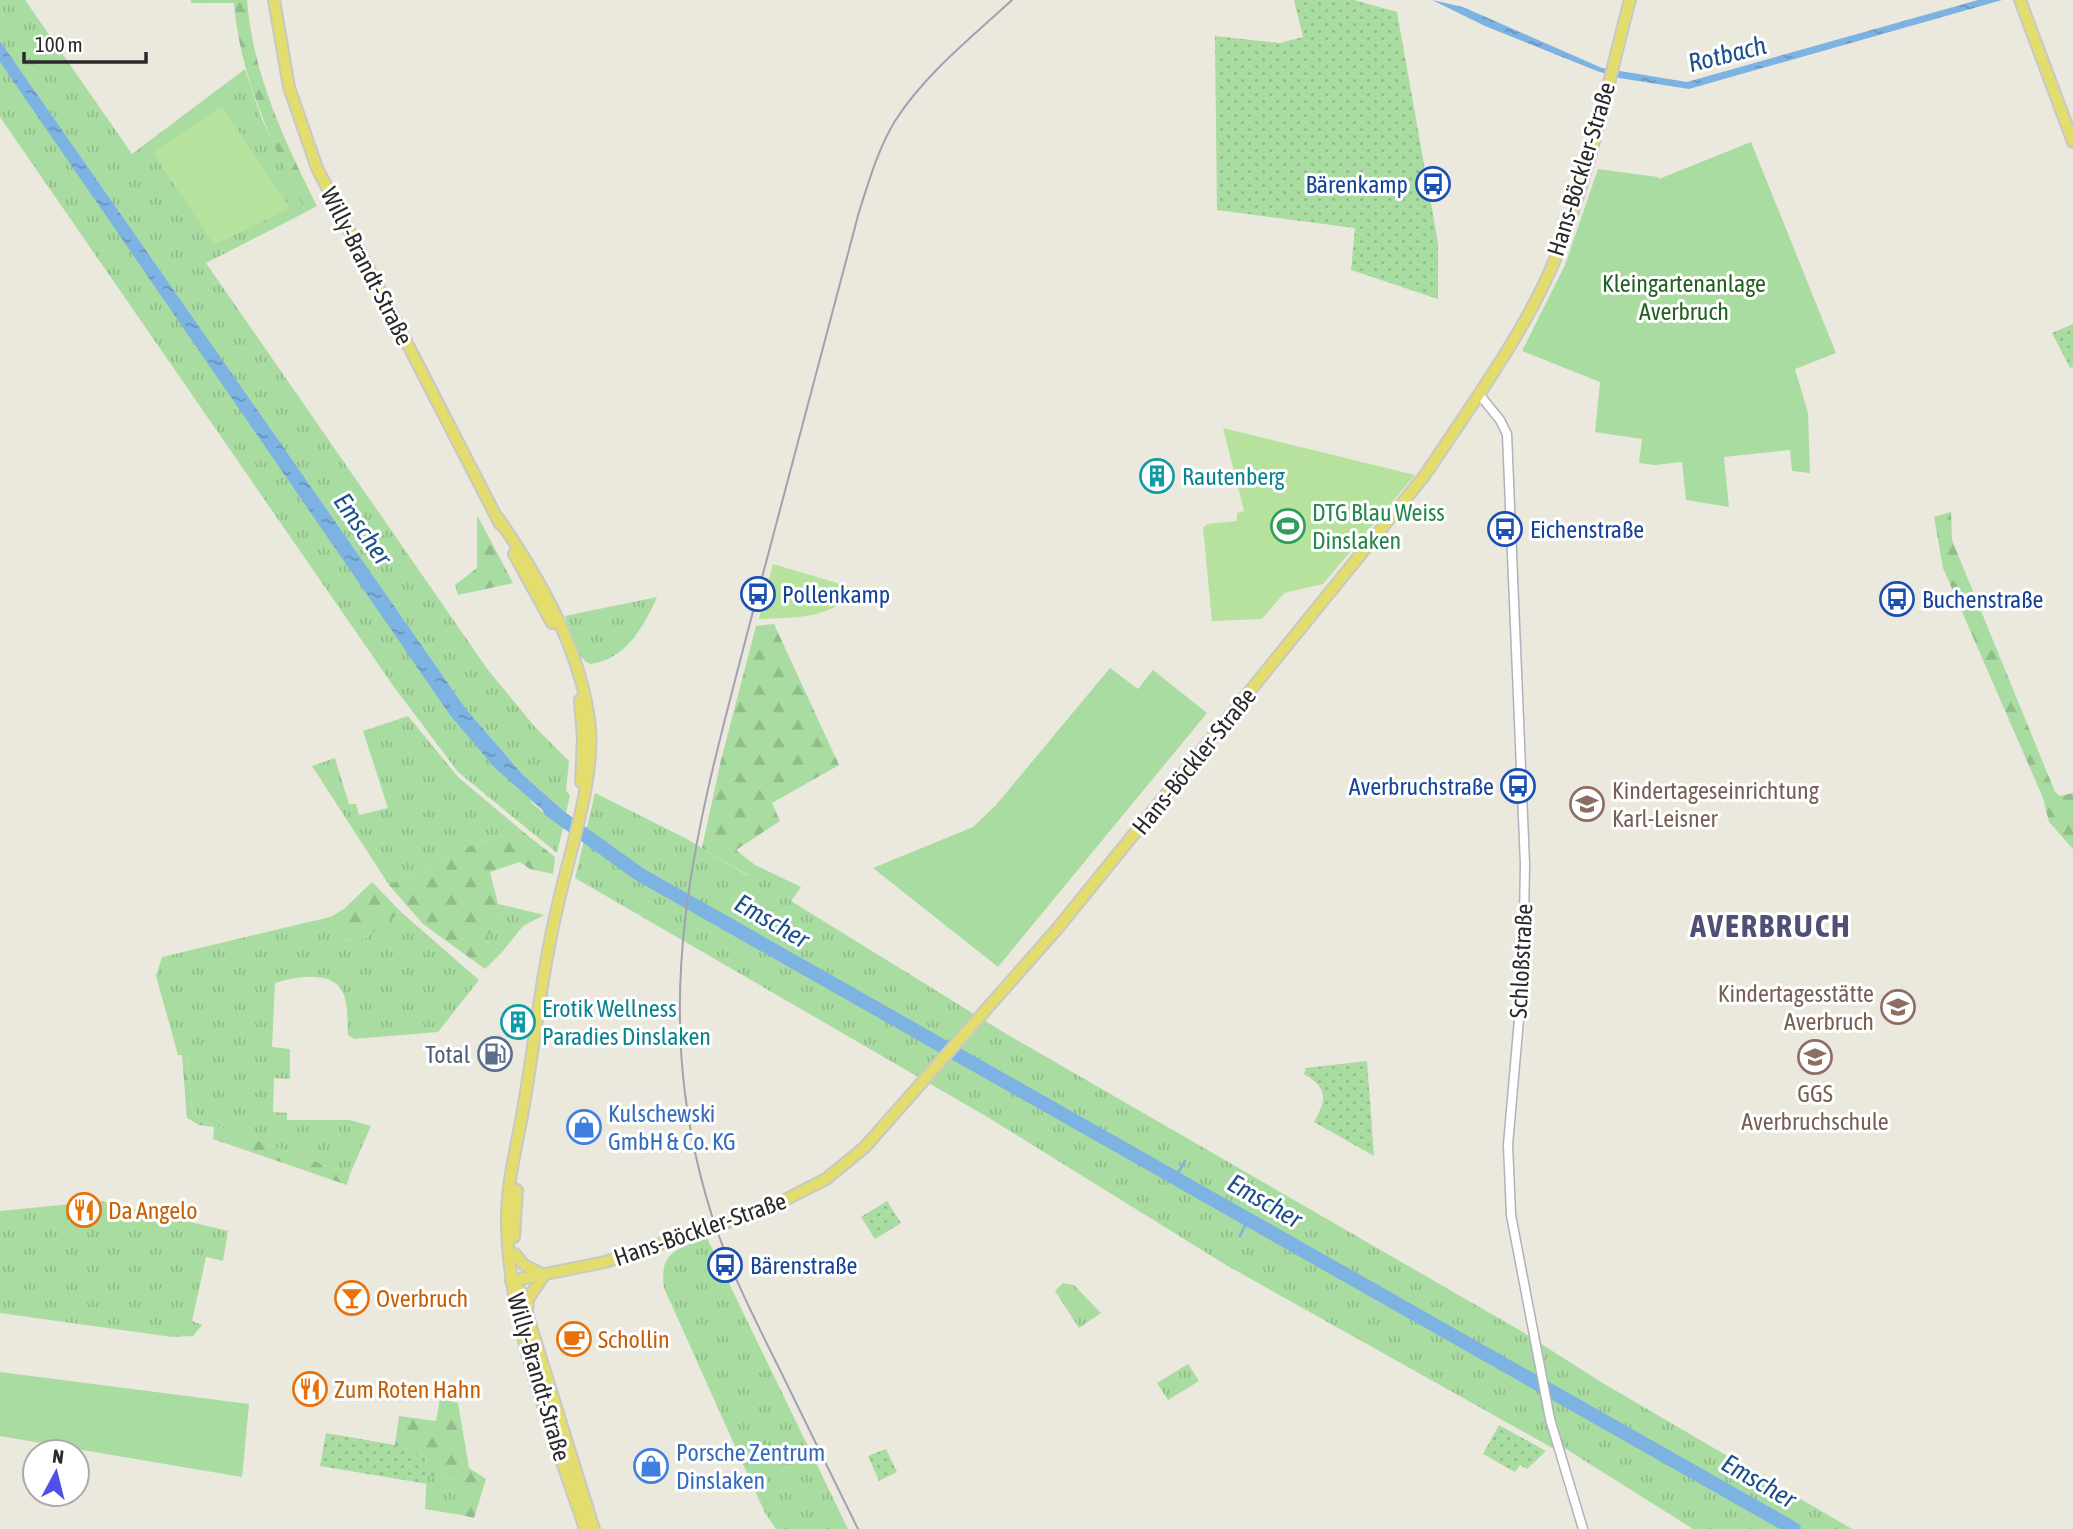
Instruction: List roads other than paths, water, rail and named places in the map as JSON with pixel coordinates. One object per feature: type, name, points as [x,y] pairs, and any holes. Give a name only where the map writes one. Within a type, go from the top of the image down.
[{"type":"main road","name":"Willy-Brandt-Straße","points":[[274,0],[289,87],[317,167],[498,518],[548,601],[580,675],[590,720],[591,745],[585,791],[552,927],[507,1220],[514,1281],[528,1351],[588,1529]]},
{"type":"main road","name":"Hans-Böckler-Straße","points":[[514,1281],[605,1262],[737,1220],[811,1187],[865,1147],[1057,929],[1425,475],[1479,394],[1549,273],[1567,228],[1630,0]]},
{"type":"main road","points":[[2020,0],[2073,142]]},
{"type":"main road","name":"Willy-Brandt-Straße","points":[[522,1120],[514,1281],[527,1314],[588,1529]]},
{"type":"main road","points":[[515,1254],[524,1265],[544,1275],[528,1299],[527,1314]]},
{"type":"street","name":"Schloßstraße","points":[[1479,394],[1500,420],[1507,434],[1525,864],[1523,973],[1508,1145],[1511,1215],[1550,1419],[1583,1529]]},
{"type":"water","points":[[1432,0],[1463,7],[1602,68],[1687,82],[1978,0],[2002,0],[1689,89],[1619,78],[1597,71],[1485,26]]},
{"type":"water","points":[[0,41],[466,709],[522,774],[566,813],[563,828],[494,767],[450,715],[0,62]]},
{"type":"waterway","name":"Emscher","points":[[550,810],[639,874],[1794,1529]]},
{"type":"waterway","points":[[1175,1178],[1185,1161]]},
{"type":"waterway","points":[[1240,1236],[1248,1219]]},
{"type":"tram line","points":[[858,1529],[738,1284],[706,1196],[689,1120],[681,1047],[681,976],[687,905],[698,835],[732,693],[859,212],[874,165],[895,121],[920,88],[949,57],[1012,0]]},
{"type":"place","name":"Bärenkamp","points":[[1433,184]]},
{"type":"place","name":"Rautenberg","points":[[1157,476]]},
{"type":"place","name":"DTG Blau Weiss Dinslaken","points":[[1288,526]]},
{"type":"place","name":"Eichenstraße","points":[[1505,529]]},
{"type":"place","name":"Pollenkamp","points":[[758,594]]},
{"type":"place","name":"Buchenstraße","points":[[1897,599]]},
{"type":"place","name":"Averbruchstraße","points":[[1518,786]]},
{"type":"place","name":"Kindertageseinrichtung Karl-Leisner","points":[[1587,804]]},
{"type":"place","name":"Kindertagesstätte Averbruch","points":[[1898,1007]]},
{"type":"place","name":"Erotik Wellness Paradies Dinslaken","points":[[518,1022]]},
{"type":"place","name":"Total","points":[[495,1054]]},
{"type":"place","name":"GGS Averbruchschule","points":[[1815,1057]]},
{"type":"place","name":"Kulschewski GmbH & Co. KG","points":[[584,1127]]},
{"type":"place","name":"Da Angelo","points":[[84,1210]]},
{"type":"place","name":"Bärenstraße","points":[[725,1265]]},
{"type":"place","name":"Overbruch","points":[[352,1298]]},
{"type":"place","name":"Schollin","points":[[574,1339]]},
{"type":"place","name":"Zum Roten Hahn","points":[[310,1389]]},
{"type":"place","name":"Porsche Zentrum Dinslaken","points":[[651,1466]]},
{"type":"district","name":"AVERBRUCH","points":[[1771,925]]},
{"type":"water label","name":"Rotbach","points":[[1727,54]]},
{"type":"park label","name":"Kleingartenanlage Averbruch","points":[[1684,297]]}]
